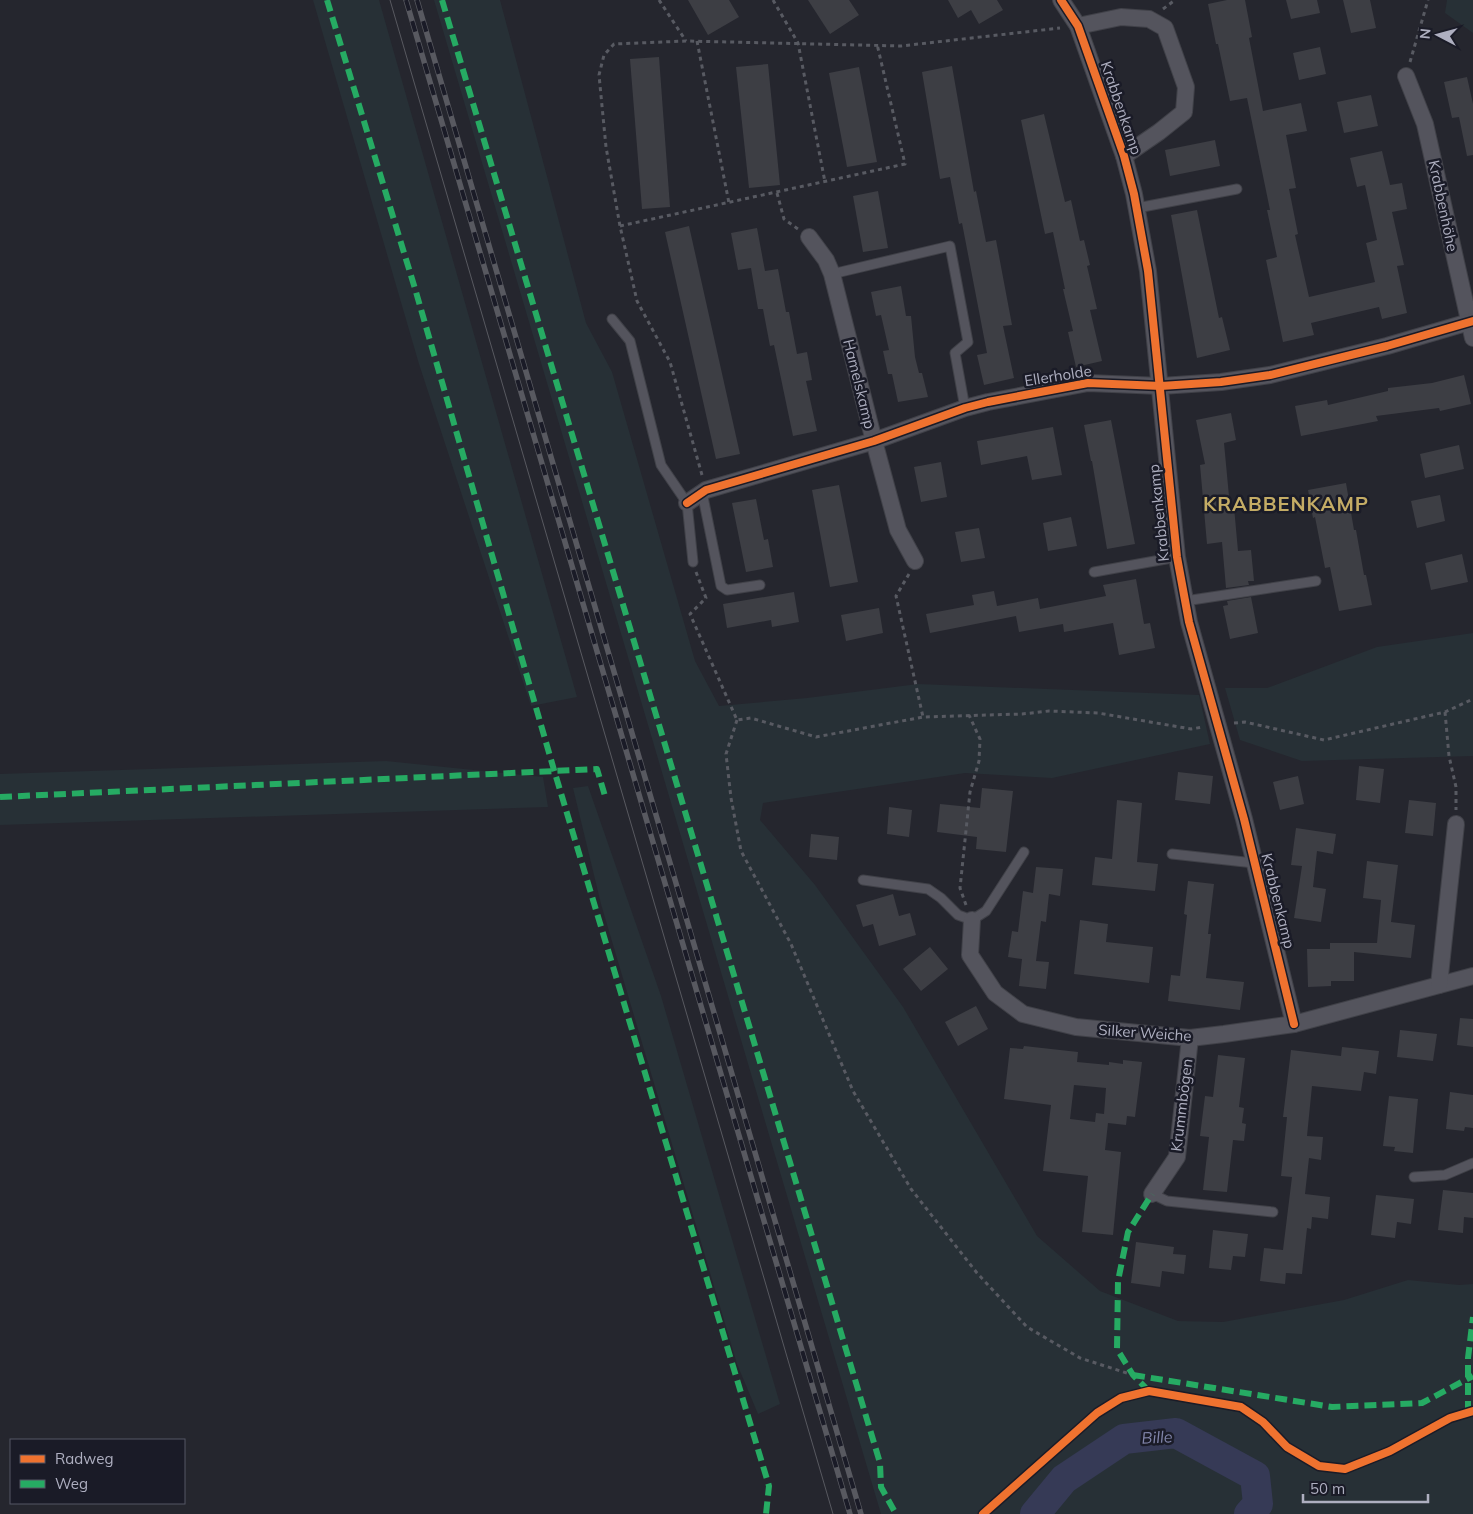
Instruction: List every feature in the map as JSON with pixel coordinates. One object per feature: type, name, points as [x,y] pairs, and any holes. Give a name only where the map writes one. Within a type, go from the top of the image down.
[{"type":"street","name":"Krabbenkamp","points":[[1061,0],[1078,26],[1124,156],[1137,208],[1148,271],[1177,557],[1189,622],[1254,863],[1294,1024]]},
{"type":"street","name":"Krabbenkamp","points":[[1078,26],[1121,17],[1150,19],[1165,28],[1180,70],[1186,87],[1184,112],[1124,156]]},
{"type":"street","name":"Krabbenhöhe","points":[[1406,76],[1425,124],[1471,321],[1473,338]]},
{"type":"street","name":"Hamelskamp","points":[[809,236],[826,260],[832,274],[898,530],[915,561]]},
{"type":"street","name":"Ellerholde","points":[[687,503],[704,491],[874,441],[965,408],[1088,383],[1161,386],[1221,382],[1270,375],[1387,346],[1471,321]]},
{"type":"street","points":[[1439,985],[1456,824]]},
{"type":"street","name":"Silker Weiche","points":[[972,920],[970,955],[995,993],[1023,1014],[1076,1027],[1190,1038],[1294,1024],[1473,976]]},
{"type":"street","name":"Krummbögen","points":[[1152,1194],[1177,1157],[1190,1038]]},
{"type":"lane","points":[[1137,208],[1237,189]]},
{"type":"lane","points":[[832,274],[950,246],[968,342],[955,353],[965,408]]},
{"type":"lane","points":[[612,319],[630,341],[661,464],[687,503],[693,562]]},
{"type":"lane","points":[[704,491],[721,586],[726,590],[760,585]]},
{"type":"lane","points":[[1094,572],[1177,557]]},
{"type":"lane","points":[[1186,601],[1316,581]]},
{"type":"lane","points":[[863,880],[928,888],[958,915],[972,920],[986,910],[1024,852]]},
{"type":"lane","points":[[1172,854],[1254,863]]},
{"type":"lane","points":[[1414,1177],[1445,1175],[1473,1163]]},
{"type":"lane","points":[[1152,1194],[1168,1201],[1273,1212]]},
{"type":"path","points":[[659,0],[686,41]]},
{"type":"path","points":[[773,0],[798,43],[825,182]]},
{"type":"path","points":[[1406,76],[1428,0]]},
{"type":"path","points":[[704,491],[670,362],[638,301],[620,226],[606,147],[599,75],[604,55],[614,44],[697,41],[901,46],[1078,26]]},
{"type":"path","points":[[697,41],[729,202]]},
{"type":"path","points":[[620,226],[905,164],[877,44]]},
{"type":"path","points":[[777,193],[784,219],[809,236]]},
{"type":"path","points":[[915,561],[896,596],[923,717]]},
{"type":"path","points":[[693,562],[706,598],[690,614],[737,720],[726,754],[741,851],[791,944],[853,1092],[911,1189],[977,1272],[1027,1327],[1080,1358],[1133,1375]]},
{"type":"path","points":[[737,720],[751,718],[816,737],[923,717],[1022,714],[1049,711],[1098,713],[1192,729],[1245,722],[1324,740],[1445,712],[1473,700]]},
{"type":"path","points":[[1445,712],[1456,787],[1456,824]]},
{"type":"path","points":[[969,715],[980,739],[979,761],[970,792],[960,888],[972,920]]},
{"type":"shaded area","points":[[313,0],[379,0],[577,697],[531,706],[419,364]]},
{"type":"shaded area","points":[[434,0],[500,0],[586,323],[612,372],[695,661],[719,706],[807,698],[918,684],[1199,695],[1210,744],[1052,778],[965,773],[763,803],[760,820],[815,885],[903,1007],[1037,1236],[1100,1291],[1178,1321],[1223,1322],[1344,1300],[1408,1280],[1459,1285],[1473,1284],[1473,1514],[881,1514]]},
{"type":"shaded area","points":[[1447,0],[1473,0],[1473,33],[1445,13]]},
{"type":"shaded area","points":[[1473,633],[1473,756],[1302,761],[1240,740],[1225,688],[1267,688],[1377,647]]},
{"type":"shaded area","points":[[386,761],[543,777],[548,807],[0,825],[0,774]]},
{"type":"shaded area","points":[[588,786],[661,996],[780,1404],[758,1414],[737,1364],[601,904],[573,788]]},
{"type":"building","points":[[688,0],[729,0],[739,17],[708,35]]},
{"type":"building","points":[[808,0],[849,0],[859,15],[830,34]]},
{"type":"building","points":[[948,0],[997,0],[1003,10],[979,24],[971,10],[958,18]]},
{"type":"building","points":[[1227,0],[1245,0],[1252,37],[1249,38],[1263,111],[1301,103],[1307,131],[1286,135],[1296,188],[1289,189],[1298,234],[1295,235],[1309,297],[1375,282],[1366,243],[1377,240],[1365,185],[1357,187],[1350,158],[1382,151],[1390,185],[1402,183],[1407,209],[1392,212],[1404,265],[1397,266],[1407,313],[1382,319],[1379,307],[1311,323],[1314,335],[1283,342],[1266,260],[1277,257],[1267,210],[1270,210],[1247,98],[1230,101],[1208,4]]},
{"type":"building","points":[[1286,0],[1317,0],[1320,13],[1291,19]]},
{"type":"building","points":[[1343,0],[1370,0],[1376,28],[1351,33]]},
{"type":"building","points":[[1320,47],[1326,74],[1299,80],[1293,53]]},
{"type":"building","points":[[659,57],[670,207],[642,209],[630,59]]},
{"type":"building","points":[[768,64],[780,185],[749,188],[736,67]]},
{"type":"building","points":[[952,66],[974,192],[976,191],[986,242],[996,240],[1012,325],[1003,326],[1014,378],[984,385],[977,355],[987,353],[962,223],[959,224],[950,177],[940,179],[922,72]]},
{"type":"building","points":[[859,67],[877,162],[847,167],[829,73]]},
{"type":"building","points":[[1467,77],[1473,104],[1473,155],[1467,156],[1459,117],[1452,118],[1444,82]]},
{"type":"building","points":[[1371,95],[1378,126],[1344,133],[1337,102]]},
{"type":"building","points":[[1044,114],[1065,202],[1071,200],[1080,241],[1084,240],[1090,265],[1087,266],[1097,309],[1090,310],[1102,361],[1076,367],[1068,332],[1073,331],[1053,232],[1045,234],[1021,120]]},
{"type":"building","points":[[1215,140],[1220,166],[1170,176],[1165,150]]},
{"type":"building","points":[[878,191],[888,248],[863,252],[853,196]]},
{"type":"building","points":[[1197,210],[1219,318],[1222,317],[1230,350],[1197,358],[1171,215]]},
{"type":"building","points":[[689,226],[740,454],[716,459],[665,232]]},
{"type":"building","points":[[757,228],[765,271],[778,269],[786,312],[789,312],[797,354],[807,352],[812,380],[806,381],[817,431],[793,436],[774,345],[770,346],[763,309],[758,309],[751,268],[738,270],[731,233]]},
{"type":"building","points":[[901,286],[906,316],[911,316],[915,357],[919,373],[922,373],[928,397],[898,402],[892,374],[888,374],[883,351],[889,350],[881,315],[876,316],[871,292]]},
{"type":"building","points":[[1464,375],[1471,404],[1440,411],[1439,408],[1376,416],[1378,421],[1301,436],[1295,406],[1327,400],[1328,405],[1388,391],[1388,388],[1432,383]]},
{"type":"building","points":[[1231,413],[1236,440],[1224,443],[1230,507],[1234,507],[1238,551],[1251,550],[1254,581],[1248,581],[1249,585],[1226,588],[1222,542],[1207,544],[1200,465],[1205,464],[1196,420]]},
{"type":"building","points":[[1111,420],[1135,544],[1107,549],[1084,425]]},
{"type":"building","points":[[1053,427],[1062,475],[1032,480],[1027,456],[981,465],[977,441]]},
{"type":"building","points":[[1459,445],[1464,469],[1425,478],[1420,454]]},
{"type":"building","points":[[941,462],[947,497],[921,502],[914,467]]},
{"type":"building","points":[[1346,483],[1354,530],[1356,530],[1364,575],[1366,575],[1372,605],[1339,611],[1330,567],[1325,568],[1308,490]]},
{"type":"building","points":[[839,485],[858,582],[830,587],[812,490]]},
{"type":"building","points":[[1440,495],[1445,521],[1417,528],[1411,501]]},
{"type":"building","points":[[756,499],[764,540],[768,539],[773,567],[746,572],[732,503]]},
{"type":"building","points":[[1071,517],[1077,546],[1048,551],[1043,523]]},
{"type":"building","points":[[979,528],[985,558],[961,562],[955,532]]},
{"type":"building","points":[[1462,554],[1468,582],[1431,590],[1425,563]]},
{"type":"building","points":[[1136,579],[1144,624],[1150,623],[1155,648],[1119,655],[1113,623],[1064,632],[1063,624],[1019,632],[1016,616],[930,633],[926,614],[974,605],[972,595],[994,591],[997,606],[1038,598],[1040,609],[1106,596],[1103,585]]},
{"type":"building","points":[[794,592],[799,622],[772,627],[771,620],[727,628],[723,604]]},
{"type":"building","points":[[1251,597],[1258,633],[1230,639],[1223,606],[1228,605],[1227,601]]},
{"type":"building","points":[[879,608],[883,633],[846,641],[841,615]]},
{"type":"building","points":[[1359,766],[1384,769],[1380,803],[1356,800]]},
{"type":"building","points":[[1178,772],[1213,776],[1210,804],[1175,800]]},
{"type":"building","points":[[1298,776],[1304,804],[1280,810],[1273,782]]},
{"type":"building","points":[[982,788],[1013,791],[1006,852],[976,849],[977,837],[937,832],[940,804],[980,808]]},
{"type":"building","points":[[1117,800],[1142,803],[1137,862],[1158,864],[1155,891],[1092,885],[1095,857],[1112,859]]},
{"type":"building","points":[[1409,800],[1436,803],[1433,836],[1405,833]]},
{"type":"building","points":[[889,807],[912,810],[909,837],[887,834]]},
{"type":"building","points":[[1296,828],[1336,834],[1333,854],[1317,851],[1313,887],[1326,889],[1321,922],[1294,918],[1302,866],[1291,865]]},
{"type":"building","points":[[811,834],[839,837],[837,860],[809,857]]},
{"type":"building","points":[[1367,861],[1398,865],[1391,922],[1415,925],[1411,958],[1354,952],[1354,981],[1331,981],[1331,986],[1308,987],[1307,949],[1330,949],[1330,943],[1377,943],[1381,900],[1363,898]]},
{"type":"building","points":[[1036,867],[1063,869],[1060,896],[1049,894],[1046,922],[1041,921],[1036,961],[1049,962],[1046,989],[1019,986],[1022,959],[1008,957],[1012,931],[1018,932],[1023,891],[1033,893]]},
{"type":"building","points":[[1188,881],[1214,884],[1208,934],[1211,934],[1206,978],[1244,982],[1240,1010],[1168,1001],[1171,975],[1180,976],[1187,915],[1184,914]]},
{"type":"building","points":[[893,894],[899,916],[910,913],[916,935],[879,946],[873,924],[863,927],[856,905]]},
{"type":"building","points":[[1080,920],[1108,924],[1106,942],[1153,947],[1149,983],[1074,974]]},
{"type":"building","points":[[930,947],[948,969],[921,991],[903,969]]},
{"type":"building","points":[[976,1006],[988,1029],[958,1046],[945,1022]]},
{"type":"building","points":[[1460,1018],[1473,1019],[1473,1047],[1457,1045]]},
{"type":"building","points":[[1400,1030],[1437,1034],[1433,1061],[1397,1057]]},
{"type":"building","points":[[1024,1046],[1078,1052],[1077,1062],[1109,1065],[1109,1062],[1123,1064],[1123,1060],[1142,1062],[1135,1117],[1127,1116],[1126,1125],[1108,1123],[1105,1150],[1121,1152],[1113,1235],[1082,1232],[1088,1176],[1043,1171],[1051,1105],[1004,1099],[1010,1048],[1023,1049]],"holes":[[[1074,1085],[1106,1088],[1104,1114],[1096,1113],[1095,1122],[1070,1119]]]},
{"type":"building","points":[[1342,1047],[1379,1051],[1376,1074],[1364,1072],[1361,1091],[1312,1086],[1307,1136],[1323,1137],[1321,1160],[1309,1158],[1305,1194],[1330,1197],[1328,1219],[1312,1217],[1311,1229],[1307,1228],[1302,1274],[1286,1273],[1285,1284],[1260,1281],[1264,1248],[1283,1250],[1292,1177],[1281,1176],[1287,1117],[1283,1117],[1291,1050],[1341,1056]]},
{"type":"building","points":[[1218,1055],[1245,1058],[1239,1107],[1244,1108],[1242,1123],[1246,1124],[1244,1141],[1233,1140],[1227,1192],[1203,1190],[1209,1137],[1200,1136],[1205,1096],[1213,1097]]},
{"type":"building","points":[[1450,1092],[1473,1095],[1473,1128],[1465,1127],[1464,1131],[1446,1129]]},
{"type":"building","points":[[1389,1096],[1418,1099],[1413,1153],[1394,1151],[1395,1147],[1383,1146]]},
{"type":"building","points":[[1443,1190],[1473,1193],[1473,1218],[1464,1217],[1463,1233],[1438,1230]]},
{"type":"building","points":[[1376,1195],[1414,1199],[1411,1224],[1397,1222],[1395,1238],[1371,1235]]},
{"type":"building","points":[[1213,1230],[1248,1234],[1245,1257],[1233,1256],[1231,1270],[1209,1268]]},
{"type":"building","points":[[1136,1242],[1174,1247],[1173,1254],[1186,1255],[1184,1274],[1162,1271],[1160,1287],[1131,1283]]},
{"type":"waterway","name":"Bille","points":[[1035,1514],[1064,1479],[1124,1439],[1176,1433],[1255,1476],[1258,1504],[1249,1514]]},
{"type":"tram line","points":[[390,0],[833,1514]]},
{"type":"railway","points":[[406,0],[850,1514]]},
{"type":"railway","points":[[417,0],[861,1514]]},
{"type":"marked path","points":[[327,0],[416,292],[554,770],[769,1486],[766,1514]]},
{"type":"marked path","points":[[442,0],[880,1463],[881,1487],[896,1514]]},
{"type":"marked path","points":[[0,797],[597,769],[605,796]]},
{"type":"marked path","points":[[1149,1391],[1133,1375],[1117,1349],[1118,1281],[1128,1232],[1152,1194]]},
{"type":"marked path","points":[[1468,1413],[1468,1358],[1473,1317]]},
{"type":"marked path","points":[[1133,1375],[1332,1407],[1422,1403],[1473,1376]]},
{"type":"cycle path","points":[[1061,0],[1078,26],[1124,156],[1134,194],[1148,271],[1177,557],[1189,622],[1244,819],[1294,1024]]},
{"type":"cycle path","points":[[687,503],[706,490],[874,441],[965,408],[988,402],[1088,383],[1161,386],[1221,382],[1270,375],[1387,346],[1473,321]]},
{"type":"cycle path","points":[[983,1514],[1097,1413],[1121,1398],[1149,1391],[1241,1407],[1263,1422],[1287,1447],[1319,1466],[1345,1469],[1390,1451],[1450,1418],[1473,1411]]},
{"type":"district","name":"KRABBENKAMP","points":[[1286,504]]}]
